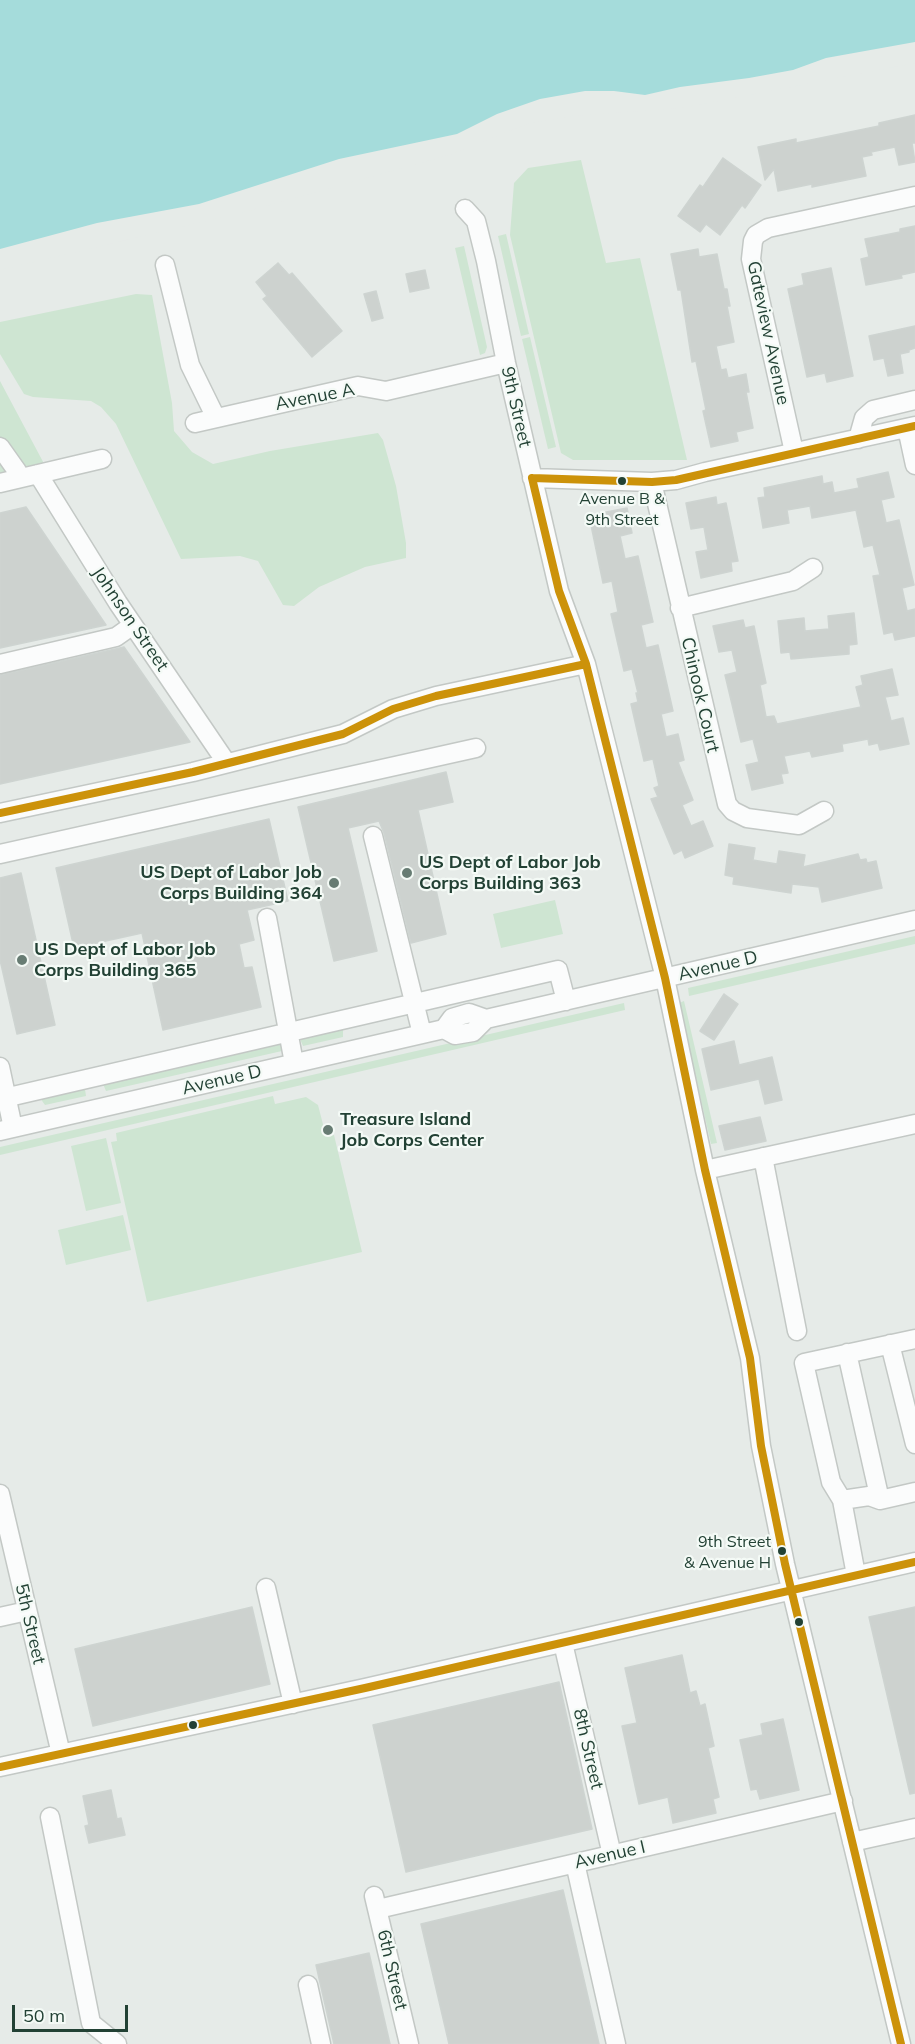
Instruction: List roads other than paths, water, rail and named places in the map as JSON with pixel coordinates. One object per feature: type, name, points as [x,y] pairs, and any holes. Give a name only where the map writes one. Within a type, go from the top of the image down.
[{"type":"street","name":"Gateview Avenue","points":[[794,452],[751,259],[753,241],[756,235],[768,228],[915,196]]},
{"type":"street","name":"9th Street","points":[[465,209],[476,221],[558,591],[586,663],[664,978],[705,1170],[750,1358],[761,1446],[792,1590],[901,2044]]},
{"type":"street","points":[[165,265],[190,365],[216,418]]},
{"type":"street","name":"Avenue A","points":[[195,423],[358,386],[386,391],[506,363]]},
{"type":"street","points":[[858,439],[864,418],[873,410],[915,400]]},
{"type":"street","points":[[532,478],[652,482],[676,480],[911,427],[915,465]]},
{"type":"street","points":[[0,447],[16,471]]},
{"type":"street","points":[[0,483],[102,459]]},
{"type":"street","name":"Johnson Street","points":[[38,474],[133,625],[226,762]]},
{"type":"street","name":"Chinook Court","points":[[652,482],[727,804],[747,818],[799,825],[824,811]]},
{"type":"street","points":[[680,608],[793,581],[813,568]]},
{"type":"street","points":[[0,664],[116,637],[133,625]]},
{"type":"street","points":[[0,813],[193,771],[343,734],[393,709],[436,696],[586,663]]},
{"type":"street","points":[[0,854],[476,748]]},
{"type":"street","points":[[373,836],[422,1034]]},
{"type":"street","points":[[267,918],[294,1063]]},
{"type":"street","name":"Avenue D","points":[[7,1130],[444,1029],[455,1035],[473,1032],[486,1019],[915,920]]},
{"type":"street","points":[[3,1098],[558,970],[566,1001]]},
{"type":"street","points":[[0,1067],[7,1130]]},
{"type":"street","points":[[705,1170],[915,1124]]},
{"type":"street","points":[[763,1157],[797,1331]]},
{"type":"street","points":[[856,1575],[842,1500],[831,1482],[804,1363],[915,1339]]},
{"type":"street","points":[[890,1344],[915,1444]]},
{"type":"street","points":[[847,1353],[880,1500]]},
{"type":"street","points":[[842,1500],[869,1496],[880,1500],[915,1492]]},
{"type":"street","name":"5th Street","points":[[0,1494],[61,1754]]},
{"type":"street","points":[[0,1767],[293,1704],[915,1562]]},
{"type":"street","points":[[266,1588],[293,1704]]},
{"type":"street","points":[[0,1617],[27,1611]]},
{"type":"street","name":"8th Street","points":[[563,1643],[612,1855]]},
{"type":"street","name":"Avenue I","points":[[376,1903],[612,1855],[843,1801]]},
{"type":"street","points":[[50,1817],[91,2023],[117,2044]]},
{"type":"street","points":[[852,1842],[915,1828]]},
{"type":"street","points":[[575,1863],[616,2044]]},
{"type":"street","name":"6th Street","points":[[376,1903],[409,2044]]},
{"type":"street","points":[[308,1984],[321,2044]]},
{"type":"water","points":[[0,0],[915,0],[915,60],[527,122],[0,267]]},
{"type":"place","name":"Avenue B & 9th Street","points":[[622,481]]},
{"type":"place","name":"US Dept of Labor Job Corps Building 363","points":[[407,873]]},
{"type":"place","name":"US Dept of Labor Job Corps Building 364","points":[[334,883]]},
{"type":"place","name":"US Dept of Labor Job Corps Building 365","points":[[22,960]]},
{"type":"place","name":"Treasure Island Job Corps Center","points":[[328,1130]]},
{"type":"place","name":"9th Street & Avenue H","points":[[782,1551]]}]
